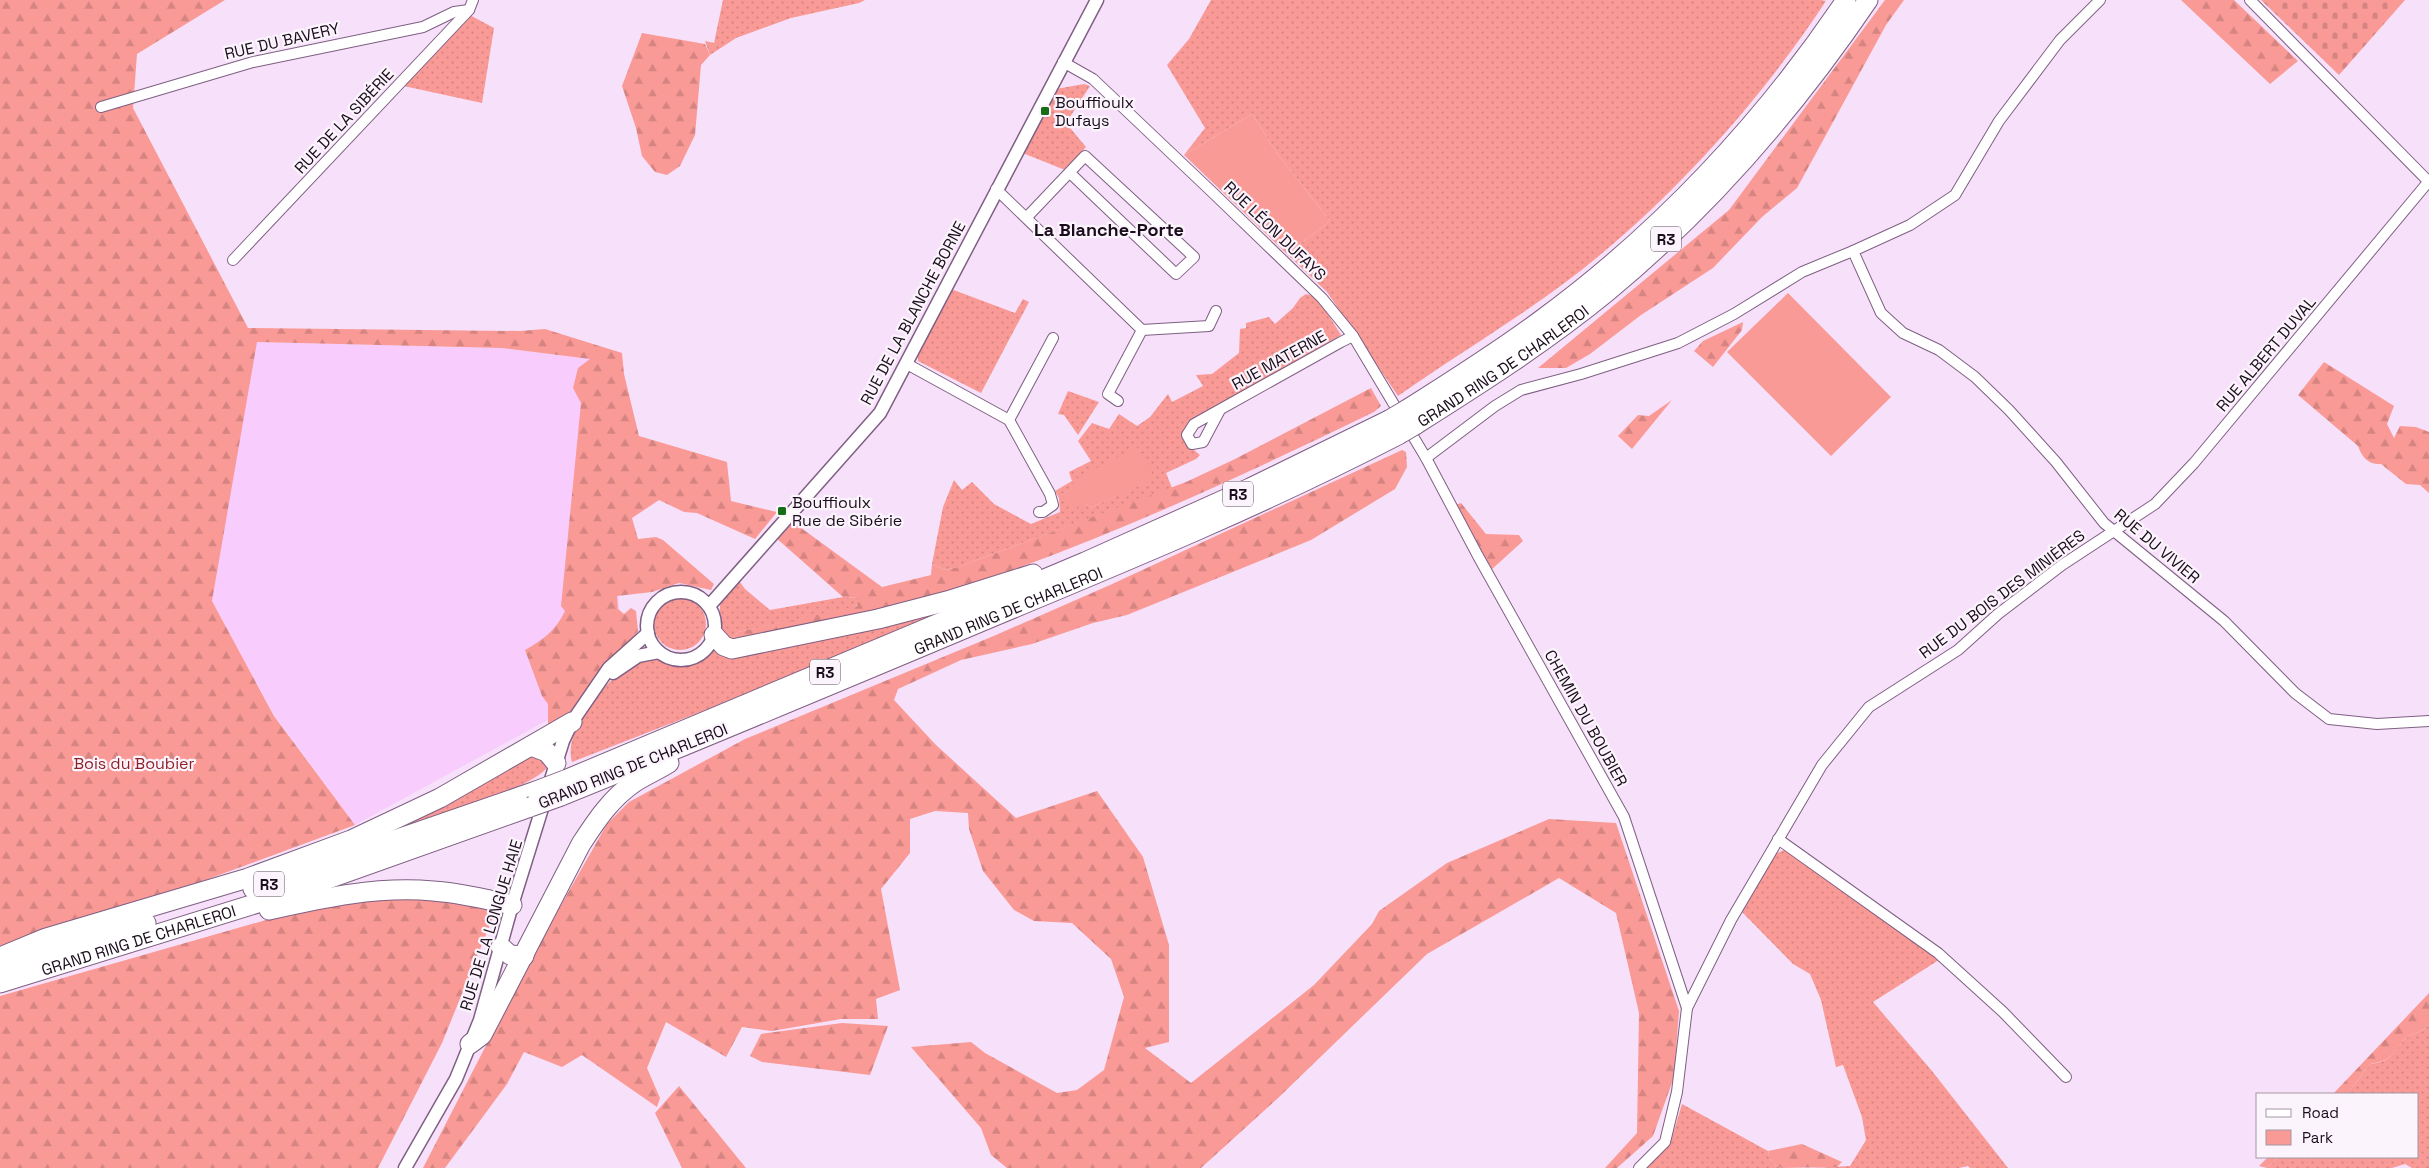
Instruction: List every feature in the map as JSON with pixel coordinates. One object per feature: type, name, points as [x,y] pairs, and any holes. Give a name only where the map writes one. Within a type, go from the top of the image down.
[{"type":"highway","name":"GRAND RING DE CHARLEROI","points":[[1410,418],[1484,360],[1542,319],[1649,231],[1743,133],[1791,75],[1846,0]]},
{"type":"highway","name":"GRAND RING DE CHARLEROI","points":[[0,983],[339,876],[533,799],[685,746],[1159,547],[1325,473],[1410,418],[1496,374],[1607,292],[1710,196],[1757,145],[1804,88],[1868,0]]},
{"type":"highway","name":"GRAND RING DE CHARLEROI","points":[[563,788],[1085,562],[1250,488],[1393,428]]},
{"type":"highway","points":[[714,635],[724,646],[732,649],[785,640],[947,601],[1016,577],[1085,562]]},
{"type":"highway","points":[[0,957],[46,938],[248,878],[351,840],[440,798],[572,722]]},
{"type":"highway","points":[[531,746],[547,752],[556,764]]},
{"type":"highway","points":[[470,1044],[482,1035],[581,844],[597,819],[615,799],[634,783],[668,764],[685,746]]},
{"type":"highway","name":"GRAND RING DE CHARLEROI","points":[[0,968],[533,799]]},
{"type":"highway","points":[[214,917],[249,915],[335,896],[398,890],[458,893],[512,905]]},
{"type":"highway","points":[[0,968],[46,938]]},
{"type":"highway","points":[[501,947],[510,955],[524,956]]},
{"type":"street","name":"RUE DE LA BLANCHE BORNE","points":[[709,606],[880,413],[996,189],[1097,0]]},
{"type":"street","points":[[1426,458],[1494,406],[1521,390],[1581,374],[1678,343],[1734,314],[1802,272],[1910,225],[1955,195],[1999,121],[2060,40],[2100,0]]},
{"type":"street","points":[[2250,0],[2429,181]]},
{"type":"street","name":"RUE DU BAVERY","points":[[101,107],[253,62],[423,27],[471,5]]},
{"type":"street","name":"RUE DE LA SIBÉRIE","points":[[233,260],[471,5]]},
{"type":"street","name":"RUE LÉON DUFAYS","points":[[1063,62],[1093,79],[1322,298],[1353,336],[1426,458]]},
{"type":"street","points":[[1026,217],[1085,156],[1194,257],[1176,274],[1070,173]]},
{"type":"street","name":"RUE ALBERT DUVAL","points":[[2112,531],[2155,504],[2194,463],[2429,181]]},
{"type":"street","points":[[996,189],[1142,330],[1208,326],[1216,312]]},
{"type":"street","name":"RUE DU VIVIER","points":[[1853,251],[1881,313],[1904,333],[1939,350],[1976,377],[2056,462],[2112,531],[2224,621],[2295,693],[2329,719],[2377,724],[2429,721]]},
{"type":"street","points":[[1118,401],[1108,394],[1142,330]]},
{"type":"street","name":"RUE MATERNE","points":[[1220,410],[1353,336]]},
{"type":"street","points":[[1009,420],[1053,338]]},
{"type":"street","points":[[907,364],[1009,420],[1050,494],[1052,505],[1043,512],[1040,512]]},
{"type":"street","name":"CHEMIN DU BOUBIER","points":[[1426,458],[1478,556],[1624,817],[1687,1008]]},
{"type":"street","name":"RUE DU BOIS DES MINIÈRES","points":[[1687,1008],[1731,920],[1822,766],[1869,707],[1958,650],[1998,614],[2054,571],[2112,531]]},
{"type":"street","points":[[678,592],[690,593],[701,598],[709,606],[715,622],[714,635],[706,649],[691,658],[674,659],[659,652],[652,643],[648,633],[650,611],[657,601],[667,595],[678,592]]},
{"type":"street","name":"RUE DE LA LONGUE HAIE","points":[[406,1168],[456,1079],[470,1044],[556,764],[572,722],[609,668],[648,633]]},
{"type":"street","name":"RUE DE LA LONGUE HAIE","points":[[596,688],[638,656],[659,652]]},
{"type":"street","points":[[1778,839],[1938,953],[2002,1012],[2066,1077]]},
{"type":"street","points":[[1639,1168],[1665,1142],[1677,1092],[1687,1008]]},
{"type":"shaded area","points":[[256,342],[501,348],[598,360],[615,533],[621,633],[557,715],[355,825],[274,715],[212,601]]},
{"type":"green space","name":"Bois du Boubier","points":[[0,0],[225,0],[137,54],[133,108],[248,328],[520,331],[545,329],[622,353],[624,374],[639,436],[727,462],[731,501],[777,512],[755,539],[697,513],[684,512],[659,500],[632,518],[638,539],[656,537],[663,540],[714,584],[711,590],[679,583],[652,592],[617,596],[618,609],[624,614],[631,608],[636,611],[638,631],[564,719],[557,725],[548,724],[548,704],[542,696],[525,650],[548,634],[565,611],[561,606],[581,403],[573,388],[578,368],[590,359],[501,348],[257,342],[212,601],[274,716],[355,825],[124,910],[0,949]]},
{"type":"green space","points":[[723,0],[865,0],[791,18],[736,38],[710,55],[705,41],[714,43]]},
{"type":"green space","points":[[1211,0],[1826,1],[1777,70],[1750,104],[1693,168],[1632,228],[1576,274],[1526,311],[1398,396],[1327,292],[1287,254],[1330,221],[1277,153],[1252,114],[1184,155],[1205,128],[1167,65],[1189,39]]},
{"type":"green space","points":[[1885,0],[1904,0],[1886,25],[1797,188],[1762,217],[1713,268],[1641,315],[1590,354],[1566,368],[1538,368],[1729,210]]},
{"type":"green space","points":[[2181,0],[2234,0],[2298,61],[2270,84]]},
{"type":"green space","points":[[2261,0],[2405,0],[2339,75]]},
{"type":"green space","points":[[466,13],[494,28],[482,103],[399,85]]},
{"type":"green space","points":[[642,33],[705,44],[710,55],[701,65],[695,135],[680,166],[667,175],[655,172],[642,156],[636,128],[622,86]]},
{"type":"green space","points":[[1084,84],[1090,86],[1066,123],[1086,147],[1065,170],[1020,152],[1056,89]]},
{"type":"green space","points":[[1252,114],[1277,153],[1330,221],[1287,254],[1184,155]]},
{"type":"green space","points":[[951,289],[1015,313],[1023,299],[1029,302],[981,393],[918,361],[918,356]]},
{"type":"green space","points":[[1788,293],[1891,397],[1831,456],[1727,352]]},
{"type":"green space","points":[[1306,294],[1317,297],[1341,335],[1192,421],[1188,445],[1200,455],[1196,459],[1166,473],[1172,488],[958,567],[945,570],[932,564],[943,507],[954,480],[962,490],[972,482],[994,504],[1031,524],[1060,512],[1059,498],[1055,491],[1072,481],[1069,472],[1091,461],[1078,441],[1092,423],[1109,429],[1119,414],[1137,426],[1150,417],[1168,394],[1172,402],[1203,386],[1196,375],[1212,374],[1239,353],[1240,329],[1246,328],[1246,323],[1269,317],[1275,324],[1293,308],[1300,298]],"holes":[[[1155,478],[1090,508],[1085,503],[1061,495],[1076,488],[1072,481]]]},
{"type":"green space","points":[[1743,322],[1742,330],[1713,367],[1694,351],[1703,341]]},
{"type":"green space","points":[[2324,362],[2394,406],[2387,424],[2394,438],[2400,426],[2416,427],[2429,432],[2429,493],[2420,485],[2406,484],[2381,464],[2366,460],[2358,446],[2298,395]]},
{"type":"green space","points":[[1371,388],[1381,406],[1374,412],[1178,504],[1078,545],[976,583],[916,601],[730,642],[738,632],[857,606],[859,598],[843,597],[775,537],[793,522],[882,587],[931,575],[932,564],[945,570],[958,567],[1186,482],[1233,460]]},
{"type":"green space","points":[[1068,391],[1099,402],[1078,435],[1064,415],[1058,414]]},
{"type":"green space","points":[[1672,400],[1632,449],[1618,436],[1638,415],[1649,416]]},
{"type":"green space","points":[[1137,447],[1155,479],[1090,508],[1085,503],[1071,511],[1061,495],[1075,488],[1072,481]]},
{"type":"green space","points":[[1402,450],[1406,452],[1407,467],[1395,489],[1311,540],[1127,615],[1093,623],[1032,644],[961,660],[898,689],[894,700],[936,745],[1016,818],[1097,791],[1143,857],[1169,945],[1169,1042],[1145,1048],[1191,1083],[1314,985],[1372,924],[1379,911],[1447,863],[1549,819],[1616,823],[1679,1011],[1674,1077],[1653,1136],[1617,1168],[1605,1168],[1637,1133],[1639,1013],[1616,913],[1559,878],[1427,954],[1277,1099],[1201,1168],[1007,1168],[991,1155],[981,1128],[911,1047],[971,1042],[985,1053],[1057,1093],[1077,1090],[1104,1070],[1124,997],[1111,959],[1072,923],[1034,921],[1014,910],[983,871],[969,829],[968,813],[935,811],[910,819],[910,853],[881,889],[900,990],[876,999],[878,1019],[841,1019],[772,1031],[742,1027],[726,1057],[666,1022],[647,1068],[660,1098],[657,1107],[582,1055],[562,1067],[524,1052],[507,1084],[445,1168],[423,1168],[532,956],[607,824],[629,802],[745,739],[996,635],[1110,585]]},
{"type":"green space","points":[[1461,503],[1486,534],[1519,535],[1523,541],[1491,570],[1455,505]]},
{"type":"green space","points":[[737,578],[745,589],[770,610],[843,597],[859,598],[859,604],[852,608],[738,632],[730,642],[720,630],[720,603]]},
{"type":"green space","points":[[675,598],[685,598],[694,602],[702,610],[706,624],[702,638],[694,646],[685,650],[675,650],[666,646],[658,638],[654,629],[654,619],[658,610],[666,602]]},
{"type":"green space","points":[[937,608],[936,615],[708,709],[572,762],[573,738],[585,712],[613,679],[622,671],[649,655],[667,663],[684,664],[699,659],[715,647]]},
{"type":"green space","points":[[529,752],[545,762],[547,768],[523,784],[416,825],[353,843]]},
{"type":"green space","points":[[1786,849],[1942,958],[1873,1002],[1932,1071],[2008,1168],[1970,1168],[1968,1166],[1959,1168],[1811,1168],[1850,1166],[1866,1140],[1862,1117],[1843,1065],[1836,1067],[1821,1000],[1810,974],[1793,964],[1742,912],[1775,854]]},
{"type":"green space","points":[[447,894],[496,910],[442,1043],[378,1168],[0,1168],[0,996],[280,916],[381,898]]},
{"type":"green space","points":[[2429,993],[2429,1025],[2405,1039],[2387,1059],[2370,1064],[2351,1089],[2351,1093],[2334,1093]]},
{"type":"green space","points":[[842,1023],[888,1026],[870,1075],[762,1062],[750,1056],[761,1034]]},
{"type":"green space","points":[[2429,1025],[2429,1168],[2412,1168],[2405,1164],[2392,1168],[2267,1168],[2278,1158],[2419,1158],[2419,1093],[2351,1093],[2351,1089],[2370,1064],[2387,1059],[2405,1039]]},
{"type":"green space","points":[[679,1086],[746,1168],[682,1168],[655,1113]]},
{"type":"green space","points":[[1682,1104],[1768,1151],[1772,1162],[1782,1168],[1646,1168],[1670,1144]]},
{"type":"green space","points":[[1802,1144],[1842,1162],[1837,1167],[1782,1168],[1776,1166],[1771,1160],[1768,1151]]},
{"type":"green space","points":[[2267,1158],[2278,1158],[2267,1168],[2259,1166]]},
{"type":"place","name":"Bouffioulx Dufays","points":[[1045,111]]},
{"type":"place","name":"Bouffioulx Rue de Sibérie","points":[[782,511]]},
{"type":"district","name":"La Blanche-Porte","points":[[1109,229]]}]
